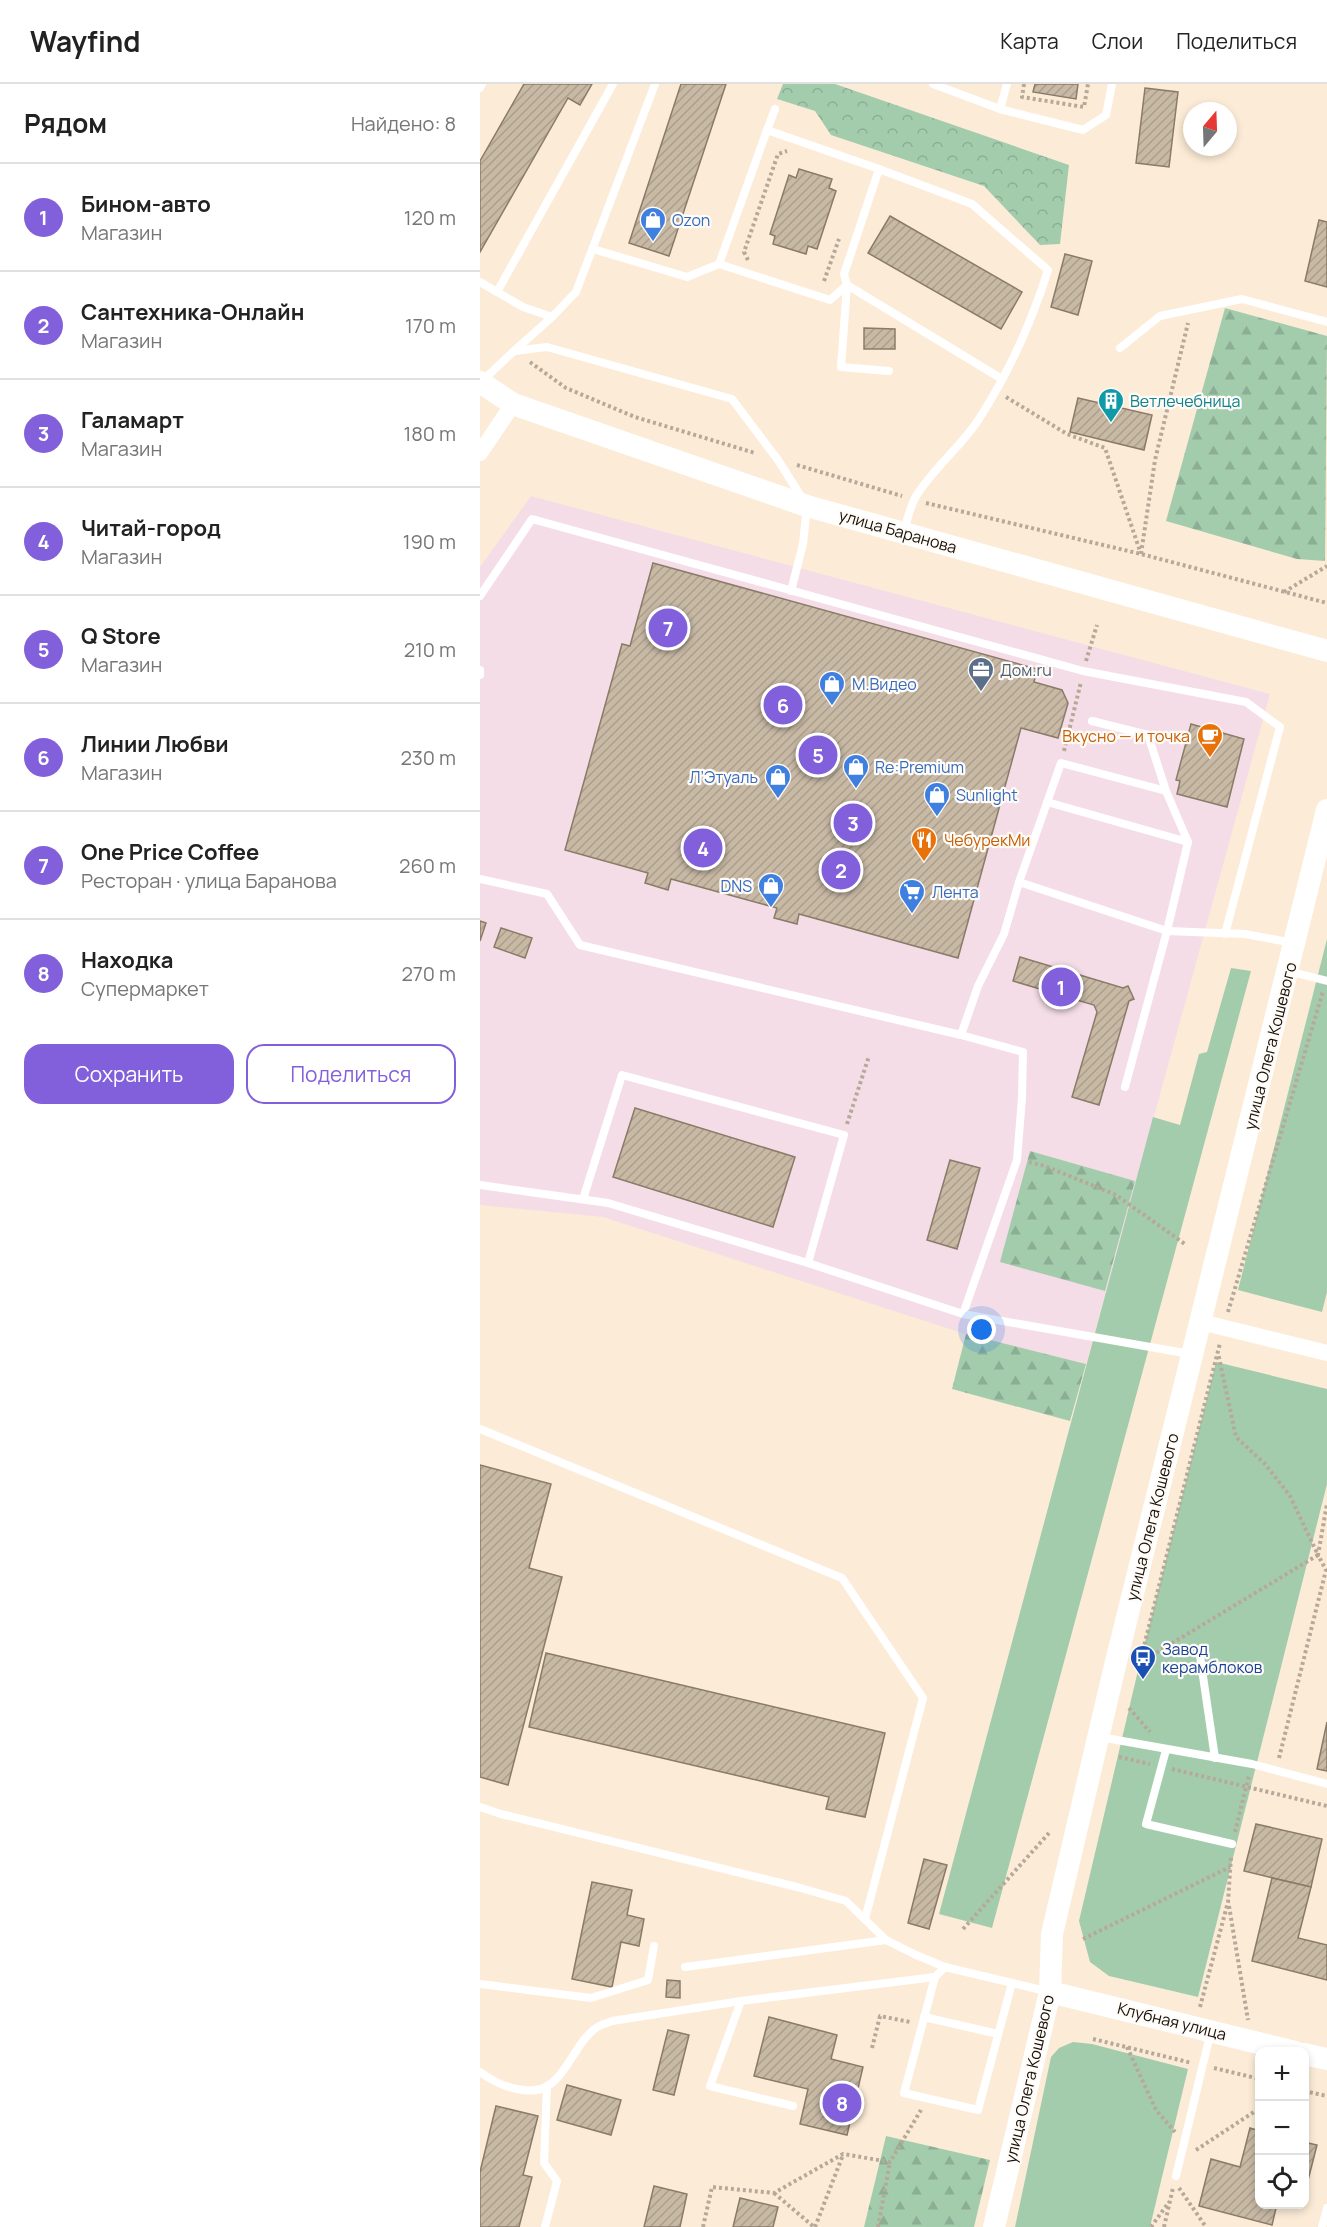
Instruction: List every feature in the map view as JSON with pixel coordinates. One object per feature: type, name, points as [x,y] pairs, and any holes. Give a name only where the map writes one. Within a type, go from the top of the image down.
[{"type":"main road","name":"улица Баранова","points":[[480,382],[513,404],[807,506],[1327,651]]},
{"type":"main road","name":"улица Олега Кошевого","points":[[994,2227],[1050,1992],[1052,1934],[1114,1670],[1327,810]]},
{"type":"main road","name":"Клубная улица","points":[[1050,1992],[1210,2021],[1281,2047]]},
{"type":"main road","points":[[1309,2055],[1327,2060]]},
{"type":"street","points":[[480,453],[513,404]]},
{"type":"street","points":[[1202,1322],[1327,1353]]},
{"type":"lane","points":[[497,292],[613,84]]},
{"type":"lane","points":[[480,382],[552,317],[576,292],[655,84]]},
{"type":"lane","points":[[933,84],[1000,109],[1083,130],[1106,115],[1112,84]]},
{"type":"lane","points":[[1000,109],[1007,84]]},
{"type":"lane","points":[[719,264],[775,109]]},
{"type":"lane","points":[[767,130],[972,204],[1048,270],[1036,306],[1002,379],[978,421],[930,476],[914,500],[903,533]]},
{"type":"lane","points":[[879,170],[844,274],[847,285],[841,367],[889,371]]},
{"type":"lane","points":[[593,249],[687,277],[719,264],[830,300],[847,285]]},
{"type":"lane","points":[[480,282],[523,307],[552,317]]},
{"type":"lane","points":[[847,285],[1002,379]]},
{"type":"lane","points":[[1120,348],[1160,316],[1242,299],[1327,322]]},
{"type":"lane","points":[[514,351],[547,347],[732,399],[778,460],[807,506],[803,544],[791,591]]},
{"type":"lane","points":[[480,596],[532,519],[1083,671],[1246,702],[1280,728],[1225,934]]},
{"type":"lane","points":[[480,670],[480,675]]},
{"type":"lane","points":[[1092,722],[1148,735],[1166,791],[1188,842],[1167,931],[1125,1087]]},
{"type":"lane","points":[[961,1035],[978,986],[1004,934],[1019,882],[1061,763],[1166,791]]},
{"type":"lane","points":[[1047,802],[1188,842]]},
{"type":"lane","points":[[480,879],[546,894],[580,945],[961,1035],[1023,1052],[1017,1160],[963,1314]]},
{"type":"lane","points":[[1019,882],[1167,931],[1245,934],[1295,943]]},
{"type":"lane","points":[[1287,971],[1327,981]]},
{"type":"lane","points":[[583,1199],[622,1075],[844,1135],[808,1263]]},
{"type":"lane","points":[[480,1185],[608,1203],[808,1263],[963,1314],[1193,1355]]},
{"type":"lane","points":[[480,1429],[842,1578],[922,1698],[865,1919]]},
{"type":"lane","points":[[1200,1656],[1215,1758]]},
{"type":"lane","points":[[1100,1737],[1252,1764],[1327,1784]]},
{"type":"lane","points":[[1166,1750],[1146,1824],[1232,1844]]},
{"type":"lane","points":[[480,1807],[846,1901],[886,1940],[945,1967],[1050,1992]]},
{"type":"lane","points":[[686,1967],[886,1940]]},
{"type":"lane","points":[[480,1984],[591,1998],[648,1980],[654,1946]]},
{"type":"lane","points":[[945,1967],[935,1977],[904,2093],[978,2110],[1012,1983]]},
{"type":"lane","points":[[480,2072],[496,2084],[522,2091],[538,2091],[555,2081],[598,2026],[612,2021],[741,2001],[935,1977]]},
{"type":"lane","points":[[741,2001],[710,2086],[793,2106]]},
{"type":"lane","points":[[923,2020],[998,2034]]},
{"type":"lane","points":[[1176,2176],[1203,2065],[1210,2021]]},
{"type":"lane","points":[[545,2227],[557,2181],[544,2163],[547,2086]]},
{"type":"lane","points":[[1322,2227],[1327,2208]]},
{"type":"path","points":[[1024,84],[1022,97],[1084,107],[1088,84]]},
{"type":"path","points":[[758,264],[748,261],[744,252],[778,154],[792,149]]},
{"type":"path","points":[[816,281],[824,281],[843,229]]},
{"type":"path","points":[[995,391],[1067,434],[1105,448],[1141,554],[1155,460],[1192,310]]},
{"type":"path","points":[[1284,592],[1327,566]]},
{"type":"path","points":[[1061,763],[1096,624]]},
{"type":"path","points":[[844,1135],[869,1056]]},
{"type":"path","points":[[1017,1160],[1045,1166],[1116,1195],[1185,1244]]},
{"type":"path","points":[[1218,1350],[1236,1437],[1265,1464],[1290,1496],[1327,1570],[1276,1770]]},
{"type":"path","points":[[1140,1662],[1318,1555],[1327,1504]]},
{"type":"path","points":[[1129,1708],[1166,1750]]},
{"type":"path","points":[[1119,1757],[1327,1806]]},
{"type":"path","points":[[1210,2021],[1199,2009],[1228,1902],[1232,1844],[1252,1764]]},
{"type":"path","points":[[963,1929],[1049,1833]]},
{"type":"path","points":[[1083,1939],[1230,1867]]},
{"type":"path","points":[[1228,1902],[1248,2020]]},
{"type":"path","points":[[872,2048],[880,2016],[923,2020]]},
{"type":"path","points":[[1238,2018],[1259,2023]]},
{"type":"path","points":[[1093,2039],[1255,2078]]},
{"type":"path","points":[[1127,2047],[1156,2110],[1184,2143]]},
{"type":"path","points":[[1309,2092],[1327,2096]]},
{"type":"path","points":[[878,2227],[890,2162],[928,2099]]},
{"type":"path","points":[[1180,2160],[1255,2111]]},
{"type":"path","points":[[774,2193],[843,2154],[890,2162]]},
{"type":"path","points":[[703,2227],[712,2187],[774,2193],[815,2227],[843,2154]]},
{"type":"path","points":[[1164,2227],[1175,2182],[1206,2227]]},
{"type":"path","points":[[1151,2227],[1171,2199]]},
{"type":"shaded area","points":[[531,496],[1270,694],[1086,1364],[965,1334],[603,1217],[480,1205],[480,567]]},
{"type":"green space","points":[[783,84],[835,84],[1069,165],[1060,244],[1040,245],[984,186],[831,135],[815,111],[777,99]]},
{"type":"green space","points":[[1225,308],[1327,336],[1325,561],[1297,559],[1166,521]]},
{"type":"green space","points":[[1327,939],[1327,1292],[1322,1312],[1238,1290]]},
{"type":"green space","points":[[1231,968],[1251,971],[992,1928],[939,1914],[1153,1117],[1180,1125],[1199,1054],[1207,1052]]},
{"type":"green space","points":[[1030,1151],[1135,1181],[1105,1291],[1000,1262]]},
{"type":"green space","points":[[966,1334],[1086,1364],[1070,1421],[952,1389]]},
{"type":"green space","points":[[1216,1362],[1327,1389],[1327,1484],[1198,1997],[1109,1976],[1090,1962],[1079,1921],[1140,1662]]},
{"type":"green space","points":[[1073,2042],[1092,2044],[1188,2069],[1150,2227],[1015,2227],[1051,2057],[1059,2048]]},
{"type":"green space","points":[[886,2136],[990,2160],[974,2227],[864,2227]]},
{"type":"building","points":[[524,84],[592,84],[580,105],[568,98],[480,252],[480,161]]},
{"type":"building","points":[[681,84],[726,84],[669,256],[629,243]]},
{"type":"building","points":[[1035,84],[1078,84],[1076,99],[1033,92]]},
{"type":"building","points":[[1145,88],[1178,92],[1169,167],[1136,163]]},
{"type":"building","points":[[799,169],[832,179],[829,188],[836,191],[817,249],[808,246],[806,254],[773,244],[775,236],[770,234],[789,175],[796,178]]},
{"type":"building","points":[[890,216],[1022,292],[1001,329],[868,253]]},
{"type":"building","points":[[1319,220],[1327,222],[1327,287],[1305,281]]},
{"type":"building","points":[[1065,254],[1092,261],[1078,315],[1051,307]]},
{"type":"building","points":[[864,328],[895,329],[895,349],[864,349]]},
{"type":"building","name":"Ветлечебница","points":[[1078,398],[1152,415],[1144,450],[1070,432]]},
{"type":"building","points":[[653,563],[1037,669],[1034,682],[1062,690],[1068,703],[1058,738],[1021,728],[958,958],[799,914],[797,924],[774,918],[777,908],[671,879],[668,890],[645,883],[648,873],[565,850],[622,644],[630,646]]},
{"type":"building","name":"Вкусно — и точка","points":[[1191,724],[1244,739],[1227,807],[1177,794],[1180,781],[1176,780]]},
{"type":"building","points":[[480,921],[486,923],[480,941]]},
{"type":"building","points":[[501,928],[532,938],[525,958],[494,947]]},
{"type":"building","points":[[1020,957],[1123,988],[1128,986],[1134,999],[1129,1001],[1099,1105],[1072,1097],[1097,1012],[1094,1005],[1013,981]]},
{"type":"building","points":[[635,1108],[795,1157],[773,1227],[613,1177]]},
{"type":"building","points":[[950,1160],[980,1168],[957,1249],[927,1240]]},
{"type":"building","points":[[480,1465],[551,1484],[529,1568],[562,1577],[508,1785],[480,1777]]},
{"type":"building","points":[[546,1653],[885,1733],[865,1817],[826,1809],[829,1797],[529,1727]]},
{"type":"building","points":[[1327,1722],[1327,1771],[1317,1769]]},
{"type":"building","points":[[1256,1824],[1322,1839],[1311,1887],[1244,1871]]},
{"type":"building","points":[[924,1859],[947,1865],[929,1929],[908,1923]]},
{"type":"building","points":[[1272,1878],[1311,1887],[1298,1938],[1327,1945],[1327,1980],[1252,1961]]},
{"type":"building","points":[[592,1882],[632,1890],[627,1915],[644,1919],[639,1946],[621,1942],[612,1987],[572,1979]]},
{"type":"building","points":[[667,1980],[680,1981],[680,1998],[666,1997]]},
{"type":"building","points":[[769,2017],[837,2035],[831,2059],[863,2067],[847,2135],[800,2124],[808,2089],[754,2076]]},
{"type":"building","points":[[668,2030],[689,2035],[674,2095],[653,2090]]},
{"type":"building","points":[[567,2085],[621,2100],[611,2135],[557,2120]]},
{"type":"building","points":[[496,2106],[538,2116],[523,2175],[532,2177],[519,2227],[480,2227],[480,2172]]},
{"type":"building","points":[[1250,2128],[1255,2130],[1255,2209],[1276,2209],[1272,2225],[1199,2206],[1211,2159],[1240,2167]]},
{"type":"building","points":[[1309,2143],[1317,2145],[1309,2176]]},
{"type":"building","points":[[654,2186],[687,2194],[680,2227],[644,2227]]},
{"type":"building","points":[[740,2198],[778,2207],[773,2227],[733,2227]]},
{"type":"place","name":"Ozon","points":[[653,243]]},
{"type":"place","name":"Ветлечебница","points":[[1111,424]]},
{"type":"place","name":"One Price Coffee","points":[[668,628]]},
{"type":"place","name":"Дом.ru","points":[[981,693]]},
{"type":"place","name":"Линии Любви","points":[[783,705]]},
{"type":"place","name":"М.Видео","points":[[832,707]]},
{"type":"place","name":"Q Store","points":[[818,755]]},
{"type":"place","name":"Вкусно — и точка","points":[[1210,759]]},
{"type":"place","name":"Re:Premium","points":[[856,790]]},
{"type":"place","name":"Л’Этуаль","points":[[778,800]]},
{"type":"place","name":"Sunlight","points":[[937,818]]},
{"type":"place","name":"Галамарт","points":[[853,823]]},
{"type":"place","name":"Читай-город","points":[[703,848]]},
{"type":"place","name":"ЧебурекМи","points":[[924,863]]},
{"type":"place","name":"Сантехника-Онлайн","points":[[841,870]]},
{"type":"place","name":"DNS","points":[[771,909]]},
{"type":"place","name":"Лента","points":[[912,915]]},
{"type":"place","name":"Бином-авто","points":[[1061,987]]},
{"type":"place","name":"Завод керамблоков","points":[[1143,1681]]},
{"type":"place","name":"Находка","points":[[842,2103]]}]
